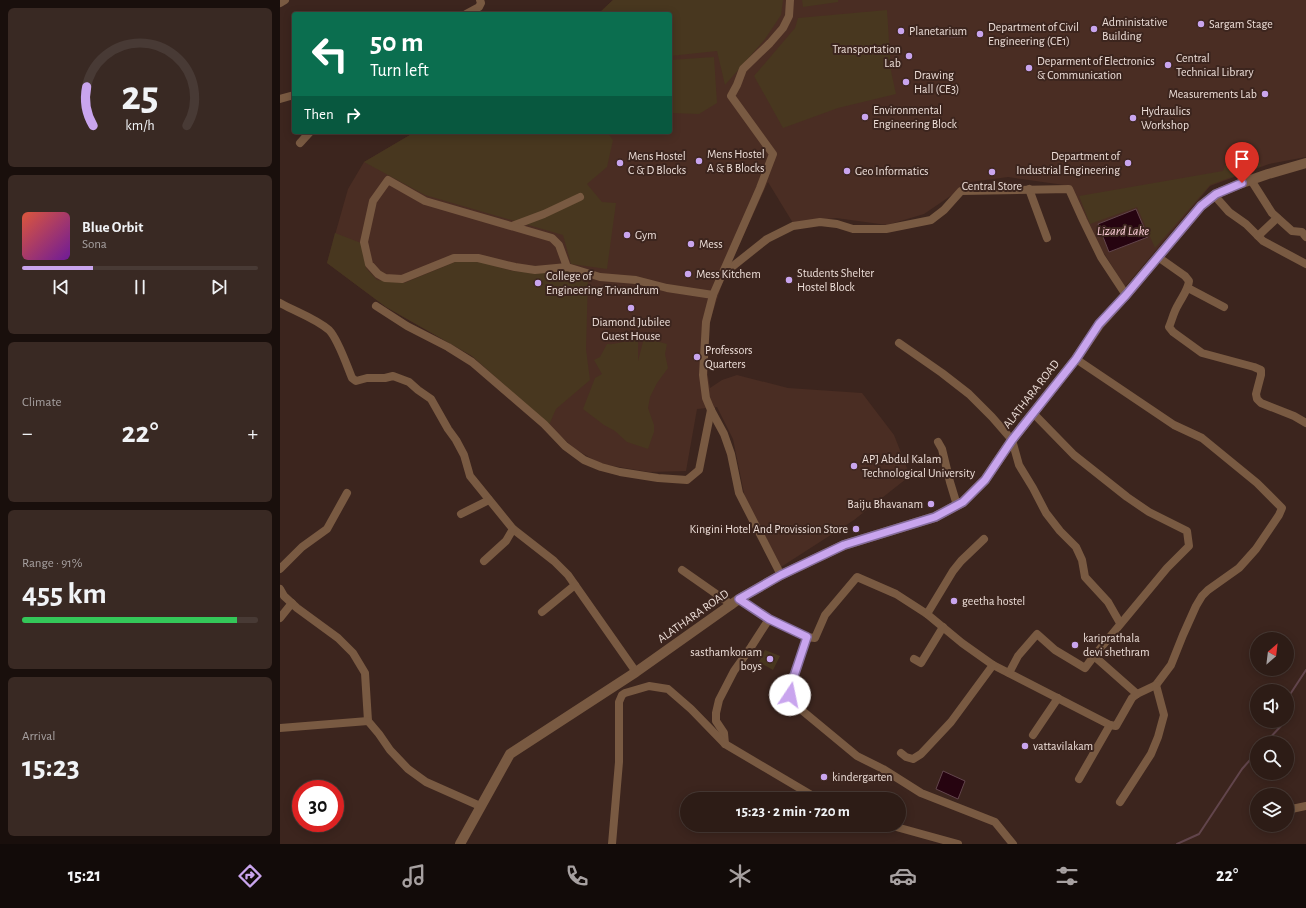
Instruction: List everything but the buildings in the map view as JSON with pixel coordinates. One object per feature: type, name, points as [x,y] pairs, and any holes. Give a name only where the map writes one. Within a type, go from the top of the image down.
[{"type":"street","points":[[280,3],[285,0]]},
{"type":"street","points":[[470,12],[480,6],[480,0]]},
{"type":"street","points":[[781,575],[739,493],[731,454],[724,434],[706,398],[703,375],[706,322],[713,295],[774,154],[731,96],[737,86],[743,69],[782,28],[789,16],[790,0]]},
{"type":"street","points":[[280,99],[292,96]]},
{"type":"street","points":[[300,143],[308,134]]},
{"type":"street","name":"ALATHARA ROAD","points":[[460,844],[510,754],[636,672],[735,602],[781,575],[844,545],[935,517],[963,502],[985,480],[1012,440],[1076,359],[1099,324],[1126,295],[1201,206],[1214,195],[1251,180],[1268,174],[1305,165]]},
{"type":"street","points":[[567,267],[559,245],[552,238],[425,201],[388,180],[373,201],[364,242],[369,264],[378,274],[385,278],[402,279],[454,258],[478,258],[535,270],[567,267],[600,277],[636,280],[667,288],[713,295]]},
{"type":"street","points":[[1251,180],[1272,213],[1292,231],[1302,232],[1306,237]]},
{"type":"street","points":[[1029,189],[1047,238]]},
{"type":"street","points":[[720,276],[767,239],[793,226],[820,222],[837,224],[853,229],[886,229],[931,220],[944,210],[961,191],[1069,189],[1102,257],[1126,295]]},
{"type":"street","points":[[1214,195],[1229,212],[1246,224],[1263,241],[1306,264]]},
{"type":"street","points":[[512,226],[580,198]]},
{"type":"street","points":[[1258,236],[1277,218]]},
{"type":"street","points":[[1158,257],[1185,276],[1189,281],[1188,288],[1176,307],[1169,327],[1173,332],[1202,353],[1261,370],[1256,394],[1257,399],[1261,403],[1294,416],[1306,424]]},
{"type":"street","points":[[1188,288],[1224,307]]},
{"type":"street","points":[[280,302],[317,322],[330,331],[335,338],[352,378],[356,381],[367,378],[385,378],[393,376],[409,382],[430,399],[464,455],[470,476],[513,529],[568,575],[636,672]]},
{"type":"street","points":[[376,306],[407,326],[448,347],[472,362],[544,424],[564,446],[584,460],[601,467],[620,472],[658,478],[687,480],[700,470],[711,410]]},
{"type":"street","points":[[899,343],[970,394],[1012,440],[1019,465],[1046,513],[1060,531],[1076,547],[1082,560],[1085,577],[1108,602],[1120,623]]},
{"type":"street","points":[[682,570],[735,602],[807,637],[815,638],[825,615],[857,577],[896,594],[927,614],[962,643],[993,665],[1110,725],[1116,726],[1132,698],[1136,694],[1156,685],[1171,666],[1182,635],[1202,596],[1239,568],[1252,554],[1279,515],[1282,508],[1257,483],[1202,438],[1174,425],[1076,359]]},
{"type":"street","points":[[1009,673],[1018,656],[1037,634],[1055,650],[1085,668],[1120,623],[1167,568],[1189,546],[1187,531],[1149,512],[1127,497],[1074,455],[1033,413]]},
{"type":"street","points":[[938,442],[942,449],[957,505]]},
{"type":"street","points":[[280,569],[302,546],[327,529],[347,493]]},
{"type":"street","points":[[460,514],[489,500]]},
{"type":"street","points":[[484,561],[506,541],[513,529]]},
{"type":"street","points":[[927,614],[953,571],[961,561],[984,539]]},
{"type":"street","points":[[542,612],[575,585]]},
{"type":"street","points":[[280,589],[284,596],[297,608],[338,638],[354,653],[366,673],[368,721],[390,750],[408,769],[426,782],[480,806]]},
{"type":"street","points":[[280,618],[292,603]]},
{"type":"street","points":[[725,744],[724,733],[716,721],[719,700],[734,671],[751,648],[769,619]]},
{"type":"street","points":[[914,659],[921,663],[943,627]]},
{"type":"street","points":[[807,637],[791,685],[790,695],[793,703],[857,756],[921,793],[995,822],[1013,844]]},
{"type":"street","points":[[1094,656],[1136,694]]},
{"type":"street","points":[[901,753],[906,757],[913,759],[921,754],[950,722],[993,665]]},
{"type":"street","points":[[1120,802],[1151,754],[1158,737],[1164,715],[1156,685]]},
{"type":"street","points":[[611,844],[619,762],[618,707],[622,695],[649,686],[668,689],[725,744],[806,792]]},
{"type":"street","points":[[1032,735],[1058,698]]},
{"type":"street","points":[[280,728],[368,721]]},
{"type":"street","points":[[1079,779],[1110,725]]},
{"type":"street","points":[[1294,809],[1306,806]]},
{"type":"street","points":[[906,830],[958,844]]},
{"type":"shaded area","name":"College of Engineering Trivandrum","points":[[613,0],[1306,0],[1306,157],[1269,164],[1210,186],[1125,287],[1089,229],[1071,186],[1008,177],[971,182],[924,214],[887,225],[836,218],[793,223],[768,182],[724,278],[709,324],[707,370],[710,388],[722,380],[737,375],[788,388],[862,393],[894,435],[907,468],[906,479],[854,520],[781,567],[745,498],[733,439],[717,407],[697,409],[686,471],[649,472],[601,464],[575,449],[472,356],[386,307],[327,263],[348,189],[364,162],[412,134],[672,134],[672,12],[600,12]]},
{"type":"shaded area","points":[[613,0],[783,0],[781,15],[765,39],[725,85],[717,51],[672,56],[672,12],[600,12]]},
{"type":"shaded area","points":[[802,0],[838,0],[838,2],[803,7]]},
{"type":"shaded area","points":[[887,10],[891,71],[896,94],[838,108],[783,128],[754,76],[795,28],[798,18]]},
{"type":"shaded area","points":[[714,57],[717,103],[699,114],[672,113],[672,60]]},
{"type":"shaded area","points":[[412,134],[608,134],[613,140],[607,167],[587,184],[602,202],[616,203],[607,269],[571,264],[563,235],[425,195],[364,162]]},
{"type":"shaded area","points":[[1257,155],[1261,166],[1210,185],[1155,248],[1137,207],[1090,224],[1079,196],[1223,171],[1227,159]]},
{"type":"shaded area","points":[[335,233],[361,243],[366,268],[377,280],[404,283],[455,262],[480,262],[513,271],[536,273],[566,271],[588,278],[586,349],[590,380],[556,409],[549,425],[472,356],[386,307],[327,263]]},
{"type":"shaded area","points":[[633,337],[638,342],[638,361],[644,338],[667,344],[665,354],[668,368],[657,383],[650,397],[648,408],[654,425],[654,432],[648,449],[627,442],[615,431],[604,425],[583,409],[595,378],[602,374],[594,360],[600,357],[607,344],[631,342]]},
{"type":"shaded area","name":"sasthamkonam boys","points":[[765,650],[780,656],[773,670],[759,662]]},
{"type":"water","points":[[962,32],[963,37],[950,37],[943,34]]},
{"type":"water","name":"Lizard Lake","points":[[1136,209],[1148,237],[1109,252],[1098,224]]},
{"type":"water","points":[[943,771],[965,781],[958,799],[936,789]]},
{"type":"waterway","points":[[1294,688],[1306,670]]},
{"type":"waterway","points":[[1272,736],[1279,728]]},
{"type":"waterway","points":[[1177,844],[1199,834],[1242,769],[1250,760]]},
{"type":"place","name":"Sargam Stage","points":[[1201,24]]},
{"type":"place","name":"Administative Building","points":[[1094,29]]},
{"type":"place","name":"Planetarium","points":[[901,31]]},
{"type":"place","name":"Department of Civil Engineering (CE1)","points":[[980,34]]},
{"type":"place","name":"Transportation Lab","points":[[909,56]]},
{"type":"place","name":"Central Technical Library","points":[[1168,65]]},
{"type":"place","name":"Deparment of Electronics & Communication","points":[[1029,68]]},
{"type":"place","name":"Drawing Hall (CE3)","points":[[906,82]]},
{"type":"place","name":"Measurements Lab","points":[[1265,94]]},
{"type":"place","name":"Environmental Engineering Block","points":[[865,117]]},
{"type":"place","name":"Hydraulics Workshop","points":[[1133,118]]},
{"type":"place","name":"Mens Hostel A & B Blocks","points":[[699,161]]},
{"type":"place","name":"Mens Hostel C & D Blocks","points":[[620,163]]},
{"type":"place","name":"Department of Industrial Engineering","points":[[1128,163]]},
{"type":"place","name":"Geo Informatics","points":[[847,171]]},
{"type":"place","name":"Central Store","points":[[992,172]]},
{"type":"place","name":"Gym","points":[[627,235]]},
{"type":"place","name":"Mess","points":[[691,244]]},
{"type":"place","name":"Mess Kitchem","points":[[688,274]]},
{"type":"place","name":"Students Shelter Hostel Block","points":[[789,280]]},
{"type":"place","name":"College of Engineering Trivandrum","points":[[538,283]]},
{"type":"place","name":"Diamond Jubilee Guest House","points":[[631,308]]},
{"type":"place","name":"Professors Quarters","points":[[697,357]]},
{"type":"place","name":"APJ Abdul Kalam Technological University","points":[[854,466]]},
{"type":"place","name":"Baiju Bhavanam","points":[[931,504]]},
{"type":"place","name":"Kingini Hotel And Provission Store","points":[[856,529]]},
{"type":"place","name":"geetha hostel","points":[[954,601]]},
{"type":"place","name":"kariprathala devi shethram","points":[[1075,645]]},
{"type":"place","name":"sasthamkonam boys","points":[[770,659]]},
{"type":"place","name":"vattavilakam","points":[[1025,746]]},
{"type":"place","name":"kindergarten","points":[[824,777]]},
{"type":"route","points":[[790,695],[791,685],[807,637],[769,619],[739,599],[781,575],[844,545],[935,517],[963,502],[985,480],[1012,440],[1076,359],[1099,324],[1126,295],[1201,206],[1216,194],[1242,183]]}]
